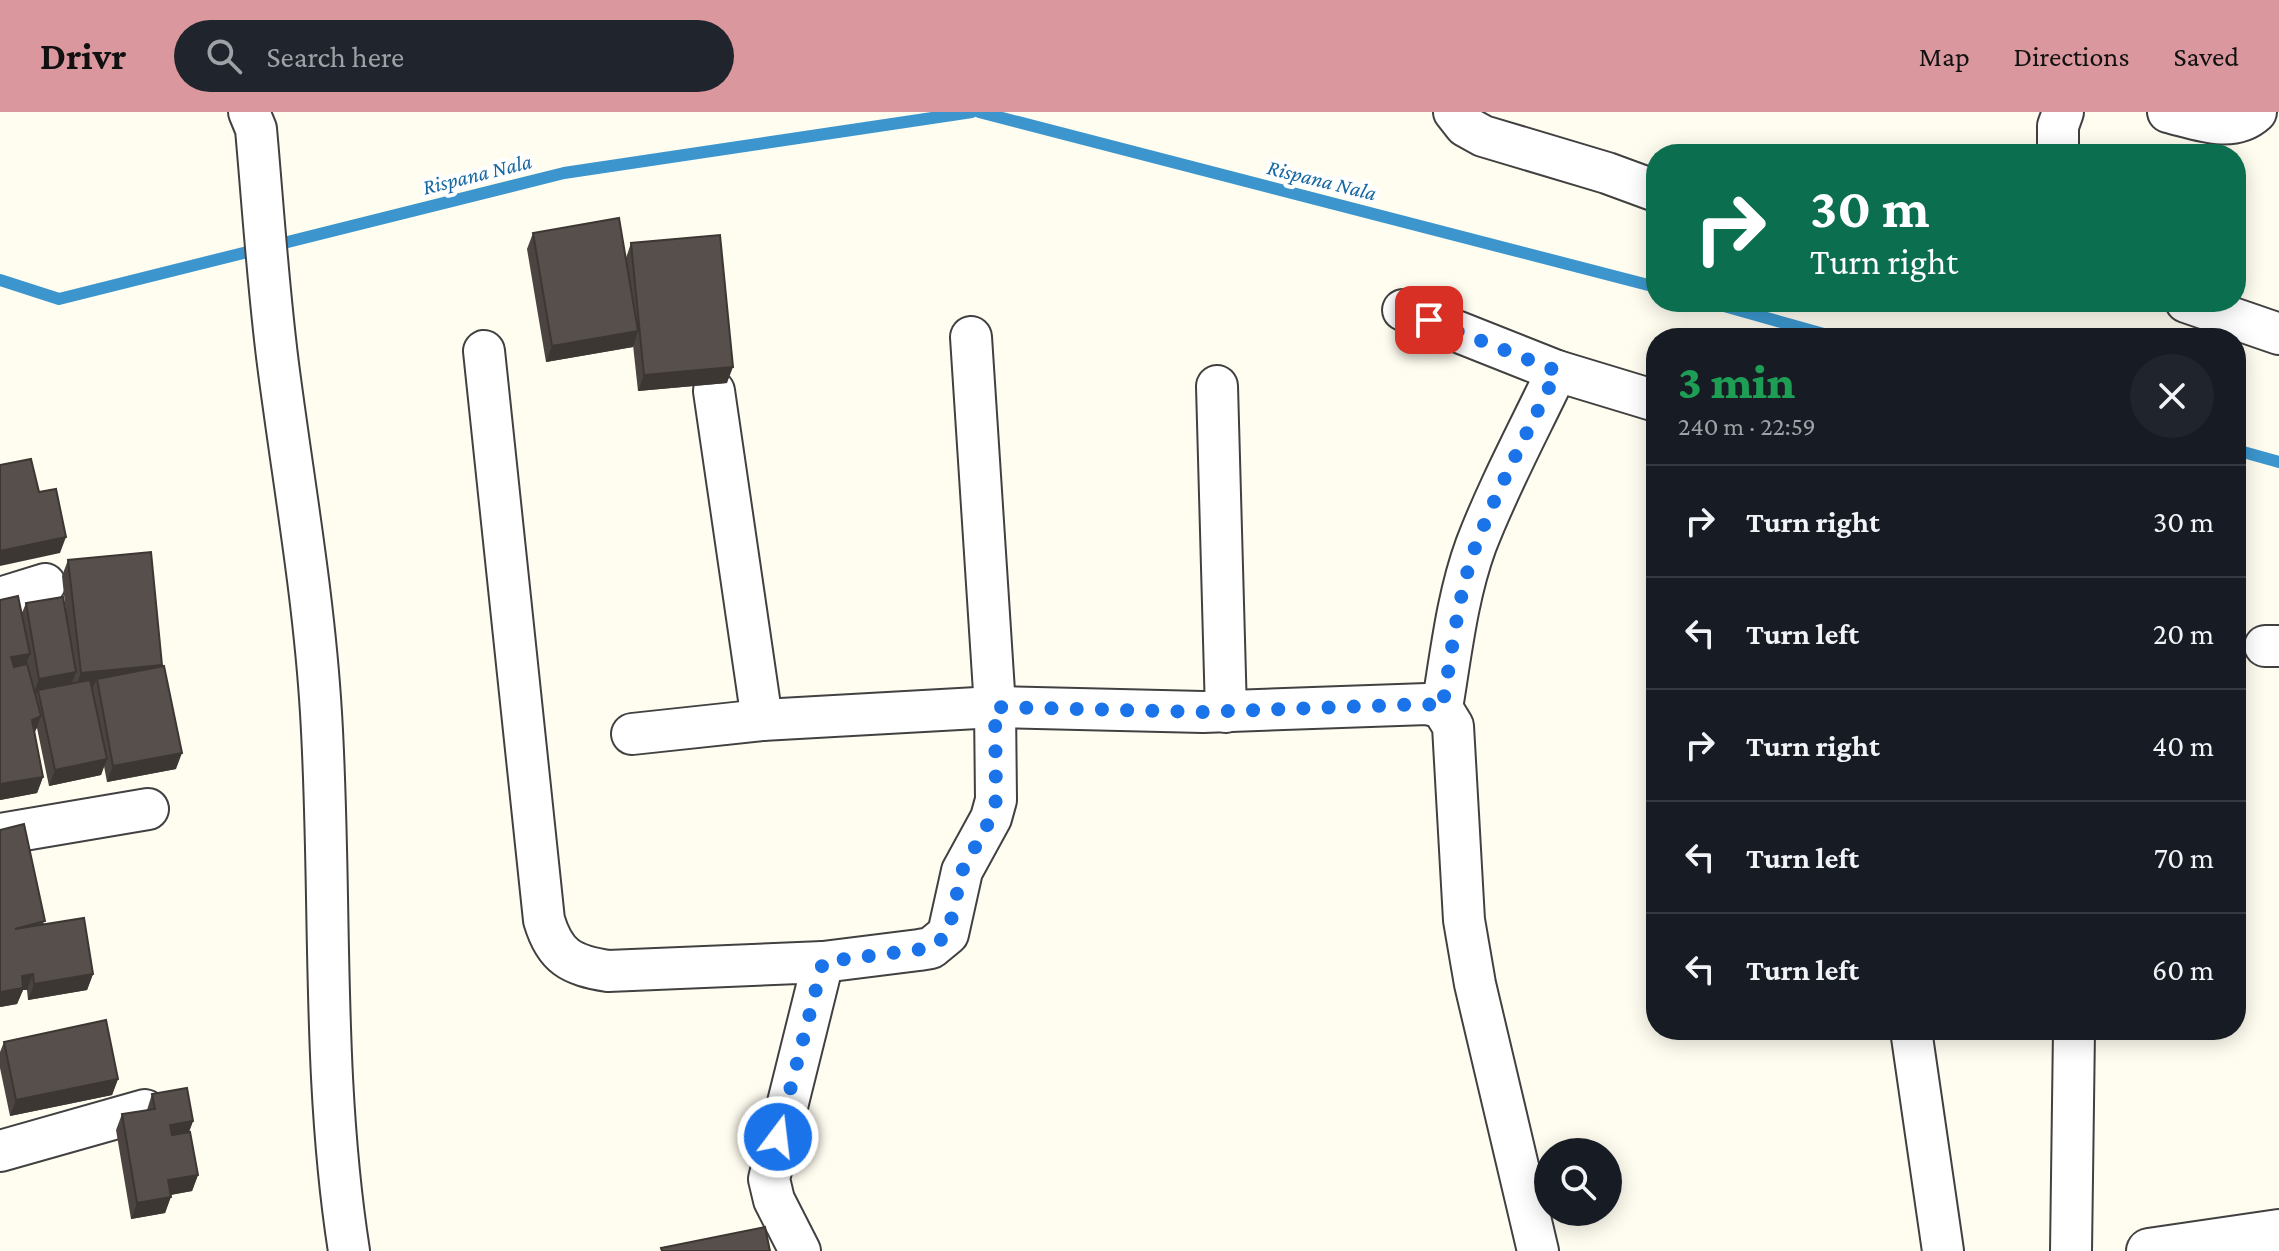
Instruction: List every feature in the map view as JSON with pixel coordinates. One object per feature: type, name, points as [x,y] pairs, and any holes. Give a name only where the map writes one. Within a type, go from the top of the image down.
[{"type":"street","points":[[1454,112],[1465,126],[1483,136],[1646,187]]},
{"type":"street","points":[[2058,144],[2058,126],[2063,112]]},
{"type":"street","points":[[2168,112],[2227,124],[2242,123],[2256,112]]},
{"type":"street","points":[[252,121],[277,359],[318,674],[328,989],[342,1208],[349,1251]]},
{"type":"street","points":[[1403,310],[1557,371],[1646,398]]},
{"type":"street","points":[[2215,312],[2279,334]]},
{"type":"street","points":[[484,351],[544,920],[557,949],[568,960],[582,967],[608,971],[823,962],[931,948],[948,934],[962,871],[988,826],[996,800],[995,707],[971,337]]},
{"type":"street","points":[[1538,1251],[1475,984],[1464,920],[1453,726],[1442,708],[1462,593],[1476,547],[1500,489],[1557,371]]},
{"type":"street","points":[[1217,386],[1226,712]]},
{"type":"street","points":[[714,391],[762,720]]},
{"type":"street","points":[[0,598],[45,584]]},
{"type":"street","points":[[632,734],[762,720],[995,707],[1226,712],[1427,704],[1442,708]]},
{"type":"street","points":[[0,834],[148,809]]},
{"type":"street","points":[[800,1251],[774,1200],[769,1179],[823,962]]},
{"type":"street","points":[[1912,1040],[1943,1251]]},
{"type":"street","points":[[2071,1251],[2074,1040]]},
{"type":"street","points":[[0,1151],[145,1110]]},
{"type":"street","points":[[2149,1251],[2279,1232]]},
{"type":"building","points":[[619,218],[638,331],[552,346],[533,233]]},
{"type":"building","points":[[720,235],[733,367],[644,375],[631,243]]},
{"type":"building","points":[[31,459],[39,492],[56,489],[66,537],[0,551],[0,465]]},
{"type":"building","points":[[151,552],[162,665],[81,673],[68,560]]},
{"type":"building","points":[[18,596],[30,654],[11,657],[14,667],[27,664],[41,716],[32,720],[43,777],[0,784],[0,600]]},
{"type":"building","points":[[63,597],[76,672],[39,679],[26,603]]},
{"type":"building","points":[[164,666],[182,753],[113,766],[97,679]]},
{"type":"building","points":[[90,680],[107,759],[55,770],[38,690]]},
{"type":"building","points":[[24,824],[45,921],[15,929],[84,918],[93,974],[34,984],[33,974],[22,976],[23,988],[0,992],[0,830]]},
{"type":"building","points":[[106,1020],[118,1079],[16,1100],[4,1042]]},
{"type":"building","points":[[187,1088],[193,1121],[170,1125],[172,1135],[190,1132],[198,1175],[168,1180],[171,1197],[137,1203],[122,1114],[155,1109],[152,1094]]},
{"type":"building","points":[[765,1227],[770,1251],[662,1251],[661,1248]]},
{"type":"waterway","name":"Rispana Nala","points":[[0,280],[59,299],[564,173],[972,112]]},
{"type":"waterway","name":"Rispana Nala","points":[[979,112],[1646,284]]},
{"type":"waterway","name":"Rispana Nala","points":[[1746,312],[1802,328]]},
{"type":"waterway","name":"Rispana Nala","points":[[2246,453],[2279,462]]},
{"type":"route","points":[[778,1137],[823,962],[931,948],[948,934],[962,871],[984,833],[996,800],[995,707],[1203,712],[1427,704],[1442,708],[1462,593],[1476,547],[1500,489],[1557,371],[1429,320]]}]
